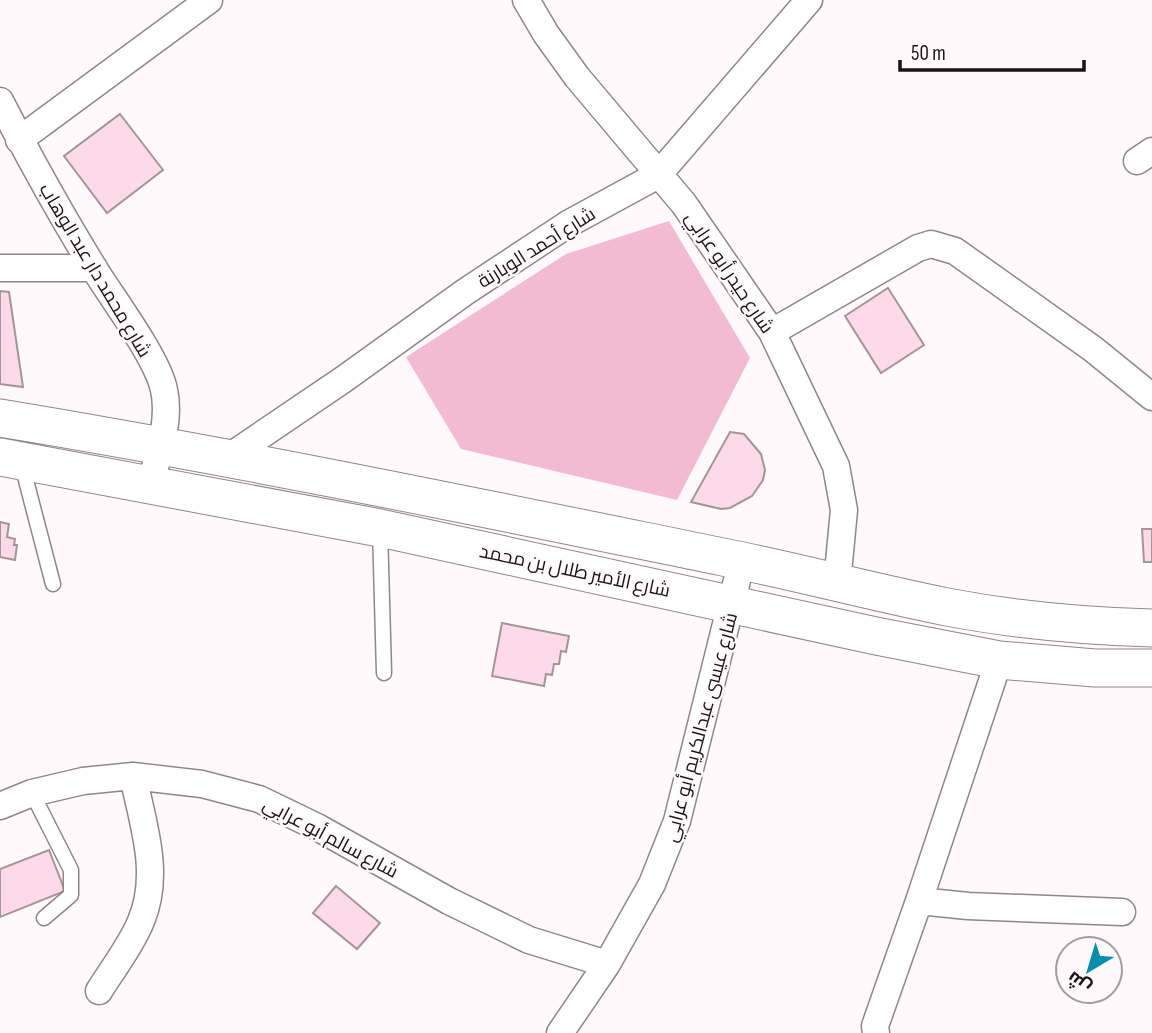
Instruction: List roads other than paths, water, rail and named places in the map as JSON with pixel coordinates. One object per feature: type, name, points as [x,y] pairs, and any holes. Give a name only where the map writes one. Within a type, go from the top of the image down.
[{"type":"street","points":[[19,140],[209,0]]},
{"type":"street","name":"شارع حيدر أبو عرابي","points":[[526,0],[546,34],[577,77],[684,204],[772,332],[836,467],[844,510],[837,583]]},
{"type":"street","name":"شارع أحمد الوبارنة","points":[[229,457],[522,254],[568,224],[657,175],[809,0]]},
{"type":"street","name":"شارع محمد دار عبد الوهاب","points":[[0,101],[19,140],[150,358],[164,388],[166,413],[161,444]]},
{"type":"street","points":[[772,332],[918,248],[931,244],[955,251],[1093,349],[1152,397]]},
{"type":"street","points":[[0,268],[94,268]]},
{"type":"street","points":[[0,418],[229,457],[742,560],[949,607],[1102,627],[1152,628]]},
{"type":"street","points":[[150,485],[161,444]]},
{"type":"street","name":"شارع الأمير طلال بن محمد","points":[[10,458],[380,528],[876,636],[999,660],[1095,668],[1152,668]]},
{"type":"street","name":"شارع عيسى عبدالكريم أبو عرابي","points":[[560,1033],[607,964],[652,884],[677,821],[742,560]]},
{"type":"street","points":[[876,1033],[875,1026],[999,660]]},
{"type":"street","points":[[99,992],[141,922],[149,891],[151,856],[133,776]]},
{"type":"street","name":"شارع سالم أبو عرابي","points":[[0,806],[32,793],[83,781],[133,776],[202,784],[259,799],[317,827],[449,901],[529,940],[607,964]]},
{"type":"street","points":[[919,901],[968,906],[1122,912]]},
{"type":"lane","points":[[10,458],[53,584]]},
{"type":"lane","points":[[380,528],[384,673]]},
{"type":"lane","points":[[32,793],[71,870],[71,895],[44,918]]}]
